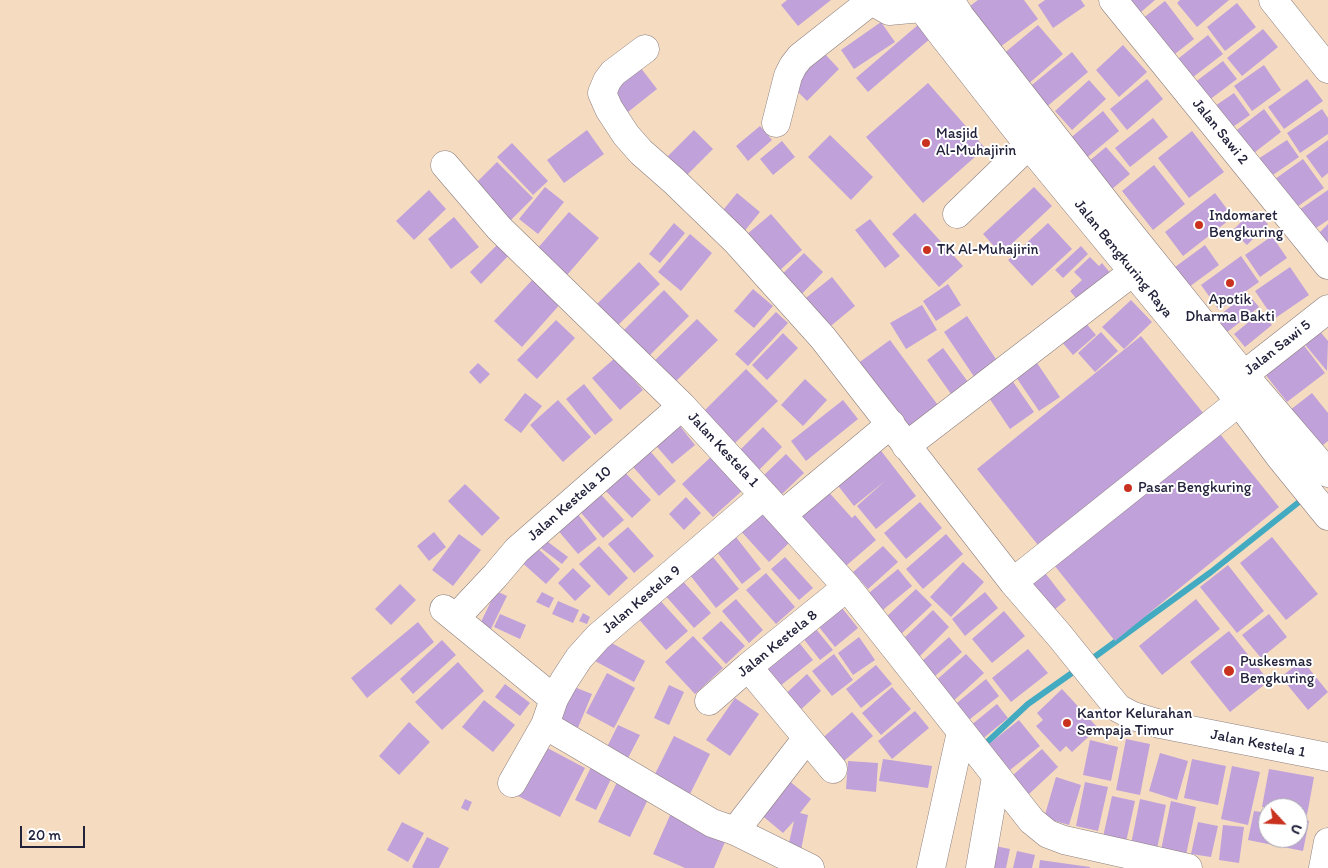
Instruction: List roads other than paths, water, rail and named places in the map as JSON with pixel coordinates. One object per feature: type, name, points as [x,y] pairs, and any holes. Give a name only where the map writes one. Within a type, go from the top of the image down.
[{"type":"street","points":[[776,123],[788,76],[793,66],[800,57],[870,0],[889,11],[935,2]]},
{"type":"street","name":"Jalan Sawi 2","points":[[1113,0],[1328,265]]},
{"type":"street","points":[[1273,0],[1328,69]]},
{"type":"street","name":"Jalan Bengkuring Raya","points":[[935,2],[960,16],[1038,136],[1134,271],[1237,388],[1327,468]]},
{"type":"street","name":"Jalan Kestela 1","points":[[645,49],[614,73],[604,85],[602,93],[609,109],[626,135],[641,152],[736,241],[823,338],[1013,582],[1086,667],[1118,708],[1133,716],[1160,724],[1328,757]]},
{"type":"street","points":[[957,214],[1038,136]]},
{"type":"street","name":"Jalan Bengkuring Raya","points":[[1038,136],[1113,212],[1317,502]]},
{"type":"street","name":"Jalan Kestela 1","points":[[445,165],[506,235],[682,406],[847,587],[1032,821],[1048,834],[1064,840],[1188,868]]},
{"type":"street","name":"Jalan Kestela 9","points":[[512,783],[544,725],[554,699],[579,658],[598,637],[773,505],[899,435],[1134,271]]},
{"type":"street","name":"Jalan Sawi 5","points":[[1013,582],[1328,309]]},
{"type":"street","name":"Jalan Kestela 10","points":[[554,699],[454,609],[496,576],[517,550],[682,406]]},
{"type":"street","name":"Jalan Kestela 8","points":[[709,702],[748,667],[847,587]]},
{"type":"street","points":[[748,667],[833,769]]},
{"type":"street","points":[[544,725],[712,822],[735,831],[810,868]]},
{"type":"street","points":[[735,831],[807,738]]},
{"type":"street","points":[[931,868],[972,745]]},
{"type":"street","points":[[980,868],[996,777]]},
{"type":"street","points":[[1323,868],[1328,842]]},
{"type":"waterway","points":[[1089,661],[1211,572],[1304,498]]},
{"type":"waterway","points":[[982,747],[1028,704],[1079,668]]},
{"type":"place","name":"Masjid Al-Muhajirin","points":[[926,143]]},
{"type":"place","name":"Indomaret Bengkuring","points":[[1199,225]]},
{"type":"place","name":"TK Al-Muhajirin","points":[[927,250]]},
{"type":"place","name":"Apotik Dharma Bakti","points":[[1230,283]]},
{"type":"place","name":"Pasar Bengkuring","points":[[1128,488]]},
{"type":"place","name":"Puskesmas Bengkuring","points":[[1229,671]]},
{"type":"place","name":"Kantor Kelurahan Sempaja Timur","points":[[1067,723]]}]
